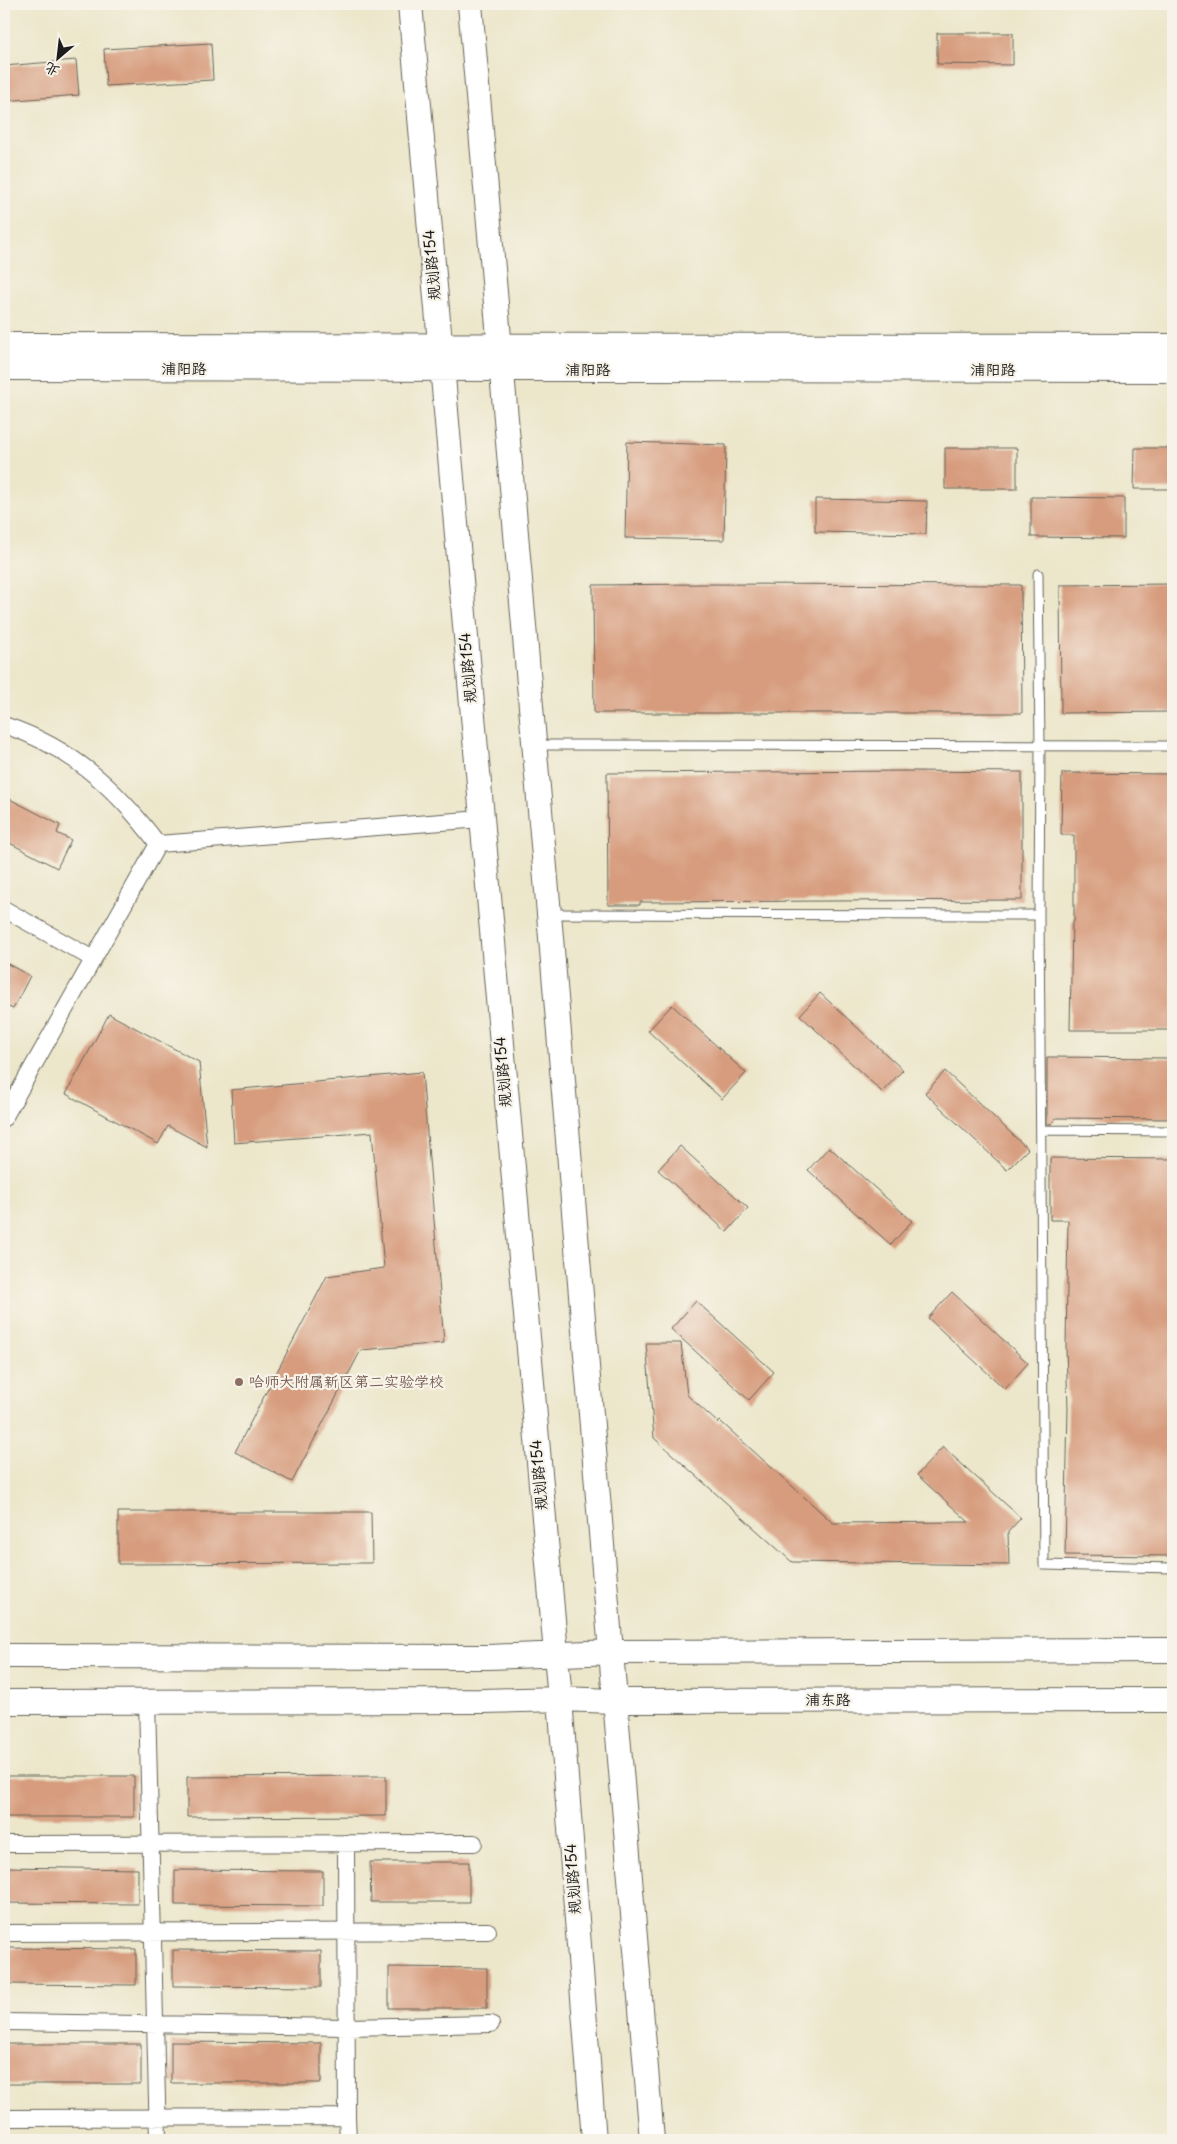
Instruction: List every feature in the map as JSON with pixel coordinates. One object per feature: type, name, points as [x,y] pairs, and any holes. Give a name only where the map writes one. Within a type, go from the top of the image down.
[{"type":"main road","name":"规划路154","points":[[410,4],[560,1699],[594,2140]]},
{"type":"main road","points":[[470,4],[535,745],[652,2140]]},
{"type":"main road","name":"浦阳路","points":[[4,345],[1173,346]]},
{"type":"main road","name":"浦阳路","points":[[4,368],[1173,370]]},
{"type":"main road","points":[[4,1656],[488,1657],[612,1652],[1173,1650]]},
{"type":"main road","name":"浦东路","points":[[4,1702],[482,1701],[560,1699],[614,1701],[1173,1700]]},
{"type":"street","points":[[4,725],[55,746],[86,768],[136,814],[158,844]]},
{"type":"street","points":[[158,844],[481,819]]},
{"type":"street","points":[[4,1118],[158,844]]},
{"type":"street","points":[[4,909],[93,959]]},
{"type":"street","points":[[147,1701],[158,2140]]},
{"type":"street","points":[[346,1843],[348,2140]]},
{"type":"street","points":[[4,1844],[474,1843]]},
{"type":"street","points":[[4,1932],[488,1931]]},
{"type":"street","points":[[4,2022],[347,2027],[491,2024]]},
{"type":"street","points":[[4,2118],[347,2117]]},
{"type":"lane","points":[[1038,574],[1044,1566],[1173,1568]]},
{"type":"lane","points":[[535,745],[1173,746]]},
{"type":"lane","points":[[549,914],[1039,915]]},
{"type":"lane","points":[[1041,1130],[1173,1131]]},
{"type":"building","points":[[937,33],[1013,33],[1013,65],[937,64]]},
{"type":"building","points":[[211,43],[213,80],[106,86],[104,49]]},
{"type":"building","points":[[76,60],[79,95],[4,101],[4,66]]},
{"type":"building","points":[[627,442],[726,445],[724,540],[625,538]]},
{"type":"building","points":[[945,448],[1017,448],[1017,489],[945,489]]},
{"type":"building","points":[[1135,448],[1173,448],[1173,489],[1134,489]]},
{"type":"building","points":[[1031,497],[1124,498],[1124,538],[1031,537]]},
{"type":"building","points":[[815,499],[927,501],[926,534],[815,532]]},
{"type":"building","points":[[1171,584],[1172,712],[1061,713],[1060,585]]},
{"type":"building","points":[[593,585],[1021,585],[1022,713],[594,713]]},
{"type":"building","points":[[1022,772],[1022,900],[640,902],[640,905],[608,905],[607,773]]},
{"type":"building","points":[[1062,773],[1173,774],[1173,1030],[1070,1030],[1072,922],[1074,922],[1074,835],[1061,835]]},
{"type":"building","points":[[4,796],[60,825],[57,833],[71,840],[57,868],[4,840]]},
{"type":"building","points":[[4,962],[30,976],[13,1009],[4,1005]]},
{"type":"building","points":[[820,993],[903,1070],[882,1092],[800,1015]]},
{"type":"building","points":[[672,1005],[746,1073],[722,1099],[648,1031]]},
{"type":"building","points":[[109,1014],[199,1062],[207,1147],[168,1126],[158,1144],[66,1094]]},
{"type":"building","points":[[1047,1057],[1173,1058],[1173,1119],[1056,1118],[1051,1124],[1047,1124]]},
{"type":"building","points":[[945,1071],[1028,1149],[1007,1170],[925,1093]]},
{"type":"building","points":[[422,1072],[444,1343],[361,1350],[292,1482],[235,1452],[327,1276],[384,1268],[372,1132],[234,1143],[231,1090]]},
{"type":"building","points":[[680,1146],[748,1208],[727,1232],[658,1170]]},
{"type":"building","points":[[829,1147],[912,1221],[891,1245],[808,1170]]},
{"type":"building","points":[[1050,1158],[1173,1159],[1173,1556],[1065,1555],[1068,1408],[1066,1348],[1068,1220],[1050,1220]]},
{"type":"building","points":[[952,1292],[1028,1363],[1005,1389],[928,1318]]},
{"type":"building","points":[[696,1301],[774,1372],[749,1400],[671,1329]]},
{"type":"building","points":[[646,1343],[681,1343],[687,1395],[718,1423],[720,1421],[833,1523],[969,1522],[917,1475],[943,1447],[1021,1518],[1008,1532],[1009,1565],[792,1562],[654,1438]]},
{"type":"building","points":[[118,1512],[371,1512],[372,1563],[118,1564]]},
{"type":"building","points":[[4,1776],[134,1776],[134,1817],[4,1817]]},
{"type":"building","points":[[386,1776],[386,1816],[187,1817],[187,1777]]},
{"type":"building","points":[[370,1862],[469,1862],[469,1902],[371,1902]]},
{"type":"building","points":[[4,1867],[138,1869],[138,1904],[4,1903]]},
{"type":"building","points":[[175,1870],[323,1871],[323,1906],[175,1905]]},
{"type":"building","points":[[4,1948],[136,1949],[136,1985],[4,1984]]},
{"type":"building","points":[[173,1950],[321,1951],[321,1987],[173,1986]]},
{"type":"building","points":[[389,1967],[487,1968],[487,2008],[389,2008]]},
{"type":"building","points":[[171,2042],[321,2043],[321,2083],[171,2083]]},
{"type":"building","points":[[4,2044],[141,2044],[141,2084],[4,2084]]},
{"type":"place","name":"哈师大附属新区第二实验学校","points":[[239,1382]]}]
